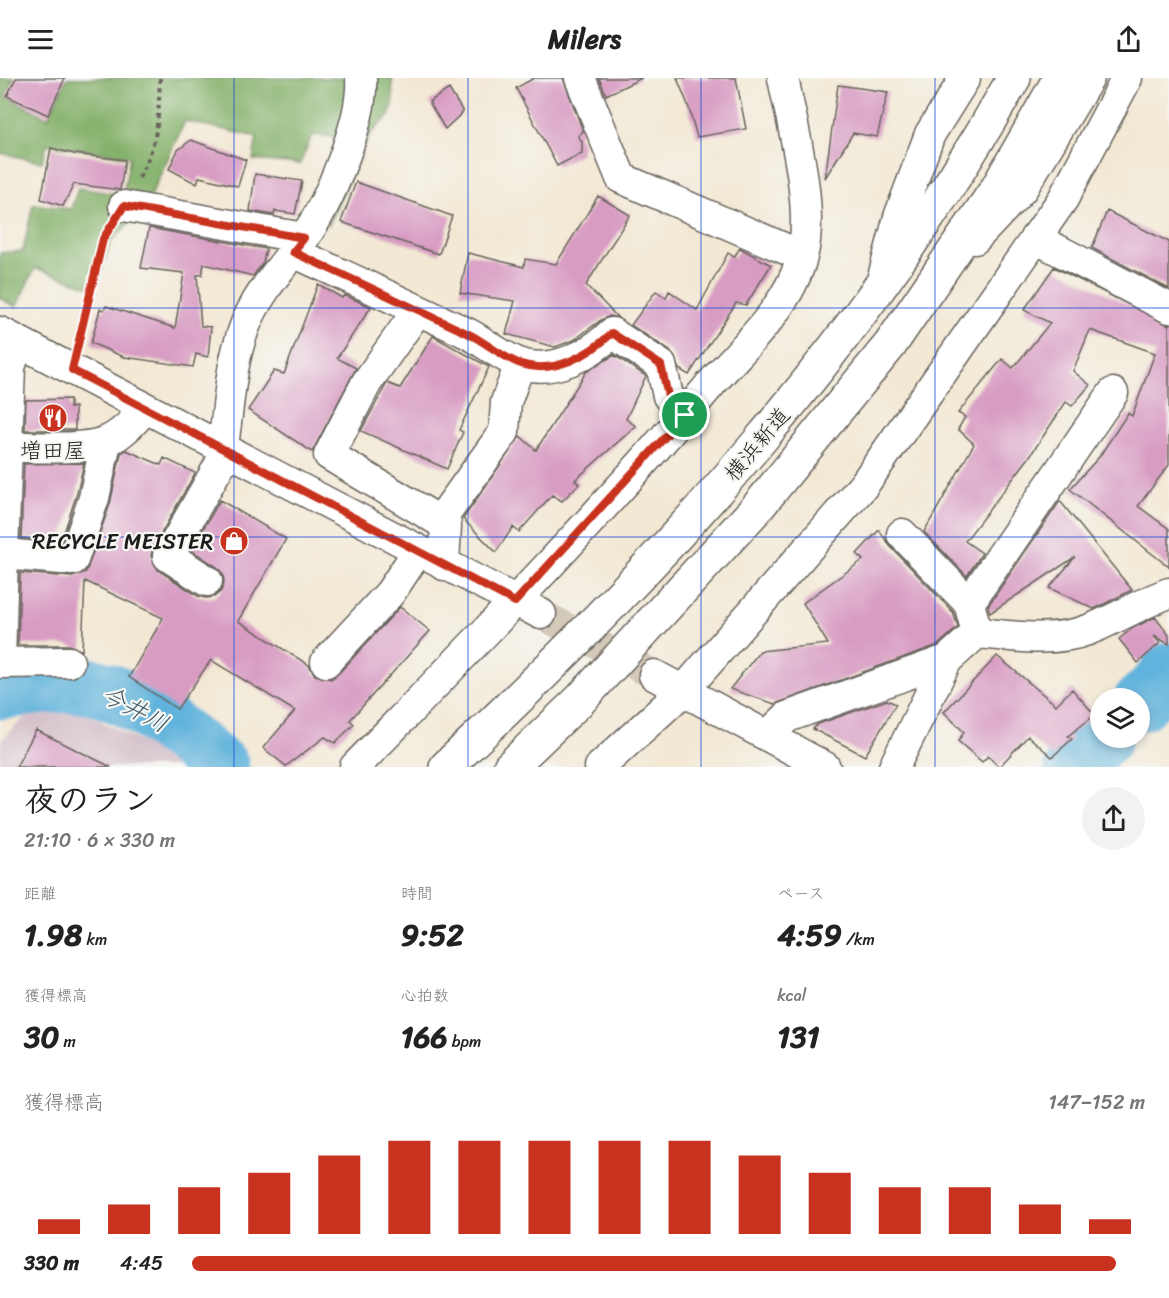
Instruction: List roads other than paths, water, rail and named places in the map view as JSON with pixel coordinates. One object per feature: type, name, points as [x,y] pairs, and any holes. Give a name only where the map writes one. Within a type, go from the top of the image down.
[{"type":"highway","name":"横浜新道","points":[[446,767],[541,678],[732,475],[815,374],[879,288],[929,215],[1014,78]]},
{"type":"highway","name":"横浜新道","points":[[510,767],[580,700],[757,508],[890,345],[998,187],[1060,78]]},
{"type":"street","points":[[580,78],[621,178],[802,256]]},
{"type":"street","points":[[355,767],[528,608],[791,287],[802,256],[805,217],[802,176],[784,78]]},
{"type":"street","points":[[879,288],[899,217],[930,134],[965,78]]},
{"type":"street","points":[[940,275],[1022,189],[1089,78]]},
{"type":"street","points":[[600,767],[684,690],[863,486],[1063,199],[1127,78]]},
{"type":"street","points":[[207,581],[168,556],[225,448],[232,367],[245,324],[274,276],[316,220],[341,162],[362,89],[369,85]]},
{"type":"street","points":[[124,206],[299,245],[418,310],[486,343],[520,364],[549,366],[575,360],[598,346],[612,333],[661,365],[668,396],[685,415]]},
{"type":"street","points":[[1035,238],[1169,308]]},
{"type":"street","points":[[418,310],[366,382],[329,455],[446,525],[444,565]]},
{"type":"street","points":[[69,662],[0,663],[3,446],[10,367],[10,337],[528,608]]},
{"type":"street","points":[[440,521],[504,432],[506,402],[520,364]]},
{"type":"street","points":[[969,603],[1113,393]]},
{"type":"street","points":[[3,446],[70,446],[106,442],[127,429],[145,408]]},
{"type":"street","points":[[3,554],[73,560],[94,498],[106,442]]},
{"type":"street","points":[[902,534],[969,603],[977,633]]},
{"type":"street","points":[[326,662],[390,593],[417,551]]},
{"type":"street","points":[[894,767],[947,660],[977,633],[1041,638],[1087,630],[1143,602],[1169,593]]},
{"type":"street","points":[[767,736],[786,717],[947,660]]},
{"type":"street","points":[[654,675],[825,767]]},
{"type":"waterway","name":"今井川","points":[[1150,694],[1165,680],[1169,671]]},
{"type":"waterway","name":"今井川","points":[[0,691],[67,684],[106,691],[141,707],[221,767]]},
{"type":"waterway","name":"今井川","points":[[1073,767],[1093,748]]},
{"type":"tunnel","points":[[541,614],[654,675]]},
{"type":"place","name":"増田屋","points":[[53,418]]},
{"type":"place","name":"RECYCLE MEISTER","points":[[234,541]]}]
